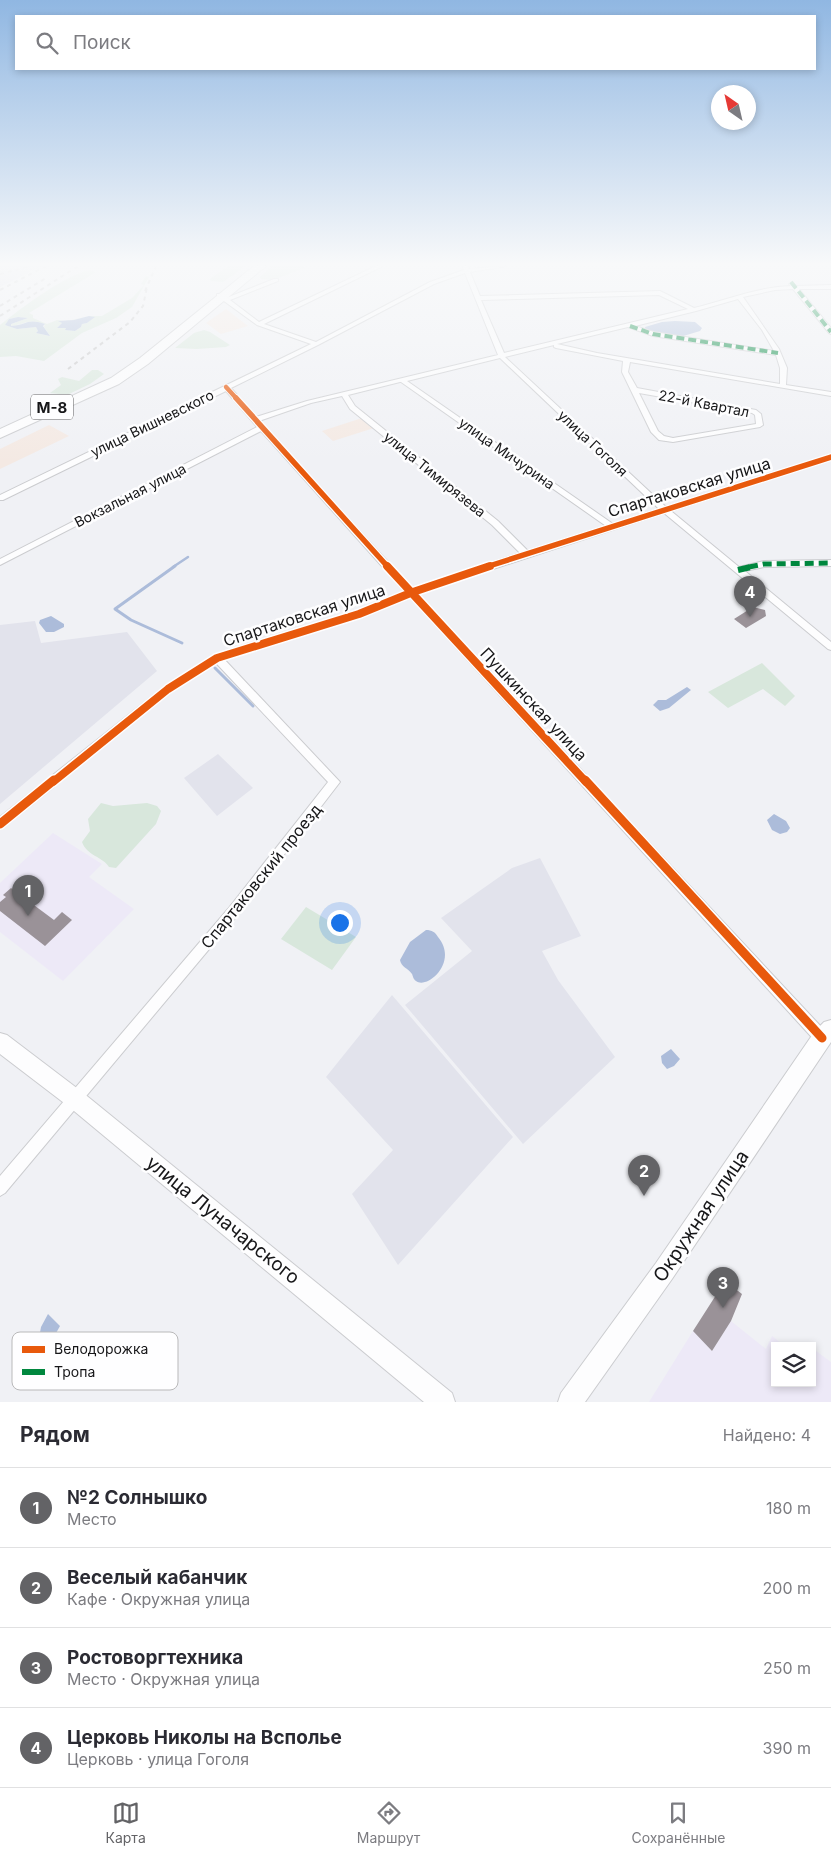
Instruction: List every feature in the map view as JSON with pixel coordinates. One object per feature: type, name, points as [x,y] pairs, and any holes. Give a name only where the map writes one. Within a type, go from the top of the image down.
[{"type":"highway","name":"М-8","points":[[0,429],[103,383],[175,331]]},
{"type":"highway","name":"М-8","points":[[0,434],[115,381],[144,361],[180,331]]},
{"type":"street","points":[[281,331],[316,344]]},
{"type":"street","name":"улица Вишневского","points":[[0,498],[340,331]]},
{"type":"street","name":"улица Гоголя","points":[[492,331],[502,357],[664,509],[831,647]]},
{"type":"street","name":"Вокзальная улица","points":[[0,562],[258,424],[309,402],[608,331]]},
{"type":"street","points":[[646,331],[778,353]]},
{"type":"street","points":[[765,331],[778,353],[783,366],[783,386]]},
{"type":"street","points":[[554,345],[627,360],[831,394]]},
{"type":"street","name":"22-й Квартал","points":[[627,360],[625,372],[634,390],[655,432],[668,440],[760,425],[758,414],[754,411],[634,390]]},
{"type":"street","name":"улица Мичурина","points":[[403,381],[611,526]]},
{"type":"street","name":"Пушкинская улица","points":[[226,387],[413,592],[827,1033]]},
{"type":"street","name":"улица Тимирязева","points":[[345,395],[347,403],[352,408],[366,417],[495,523],[526,554]]},
{"type":"street","name":"Спартаковская улица","points":[[0,824],[168,689],[217,658],[359,614],[413,592],[611,526],[831,457]]},
{"type":"street","points":[[738,570],[764,564],[831,563]]},
{"type":"street","name":"Спартаковский проезд","points":[[75,1099],[232,914],[335,782],[217,658]]},
{"type":"street","name":"Окружная улица","points":[[570,1402],[664,1272],[827,1033]]},
{"type":"street","name":"улица Луначарского","points":[[0,1042],[75,1099],[443,1402]]},
{"type":"street","points":[[0,1188],[75,1099]]},
{"type":"shaded area","points":[[0,331],[38,331],[36,333],[50,336],[47,331],[86,331],[44,361],[16,356],[0,357]]},
{"type":"shaded area","points":[[217,331],[230,331],[221,334]]},
{"type":"shaded area","points":[[210,332],[230,345],[226,347],[197,349],[175,348],[194,333]]},
{"type":"shaded area","points":[[92,370],[98,370],[104,374],[90,384],[67,395],[50,393],[61,385],[58,379],[62,377],[79,381]]},
{"type":"shaded area","points":[[362,418],[374,428],[333,441],[322,431]]},
{"type":"shaded area","points":[[49,425],[69,436],[0,469],[0,449]]},
{"type":"shaded area","points":[[35,621],[41,643],[127,632],[157,671],[0,804],[0,625]]},
{"type":"shaded area","points":[[762,663],[795,696],[785,706],[763,689],[728,708],[708,692]]},
{"type":"shaded area","points":[[218,754],[253,788],[217,816],[184,778]]},
{"type":"shaded area","points":[[101,803],[113,806],[147,803],[157,806],[161,811],[156,824],[116,868],[109,867],[103,860],[87,850],[82,842],[90,831],[88,819]]},
{"type":"shaded area","points":[[53,833],[102,864],[89,877],[134,909],[63,981],[0,932],[0,883]]},
{"type":"shaded area","points":[[540,858],[581,936],[542,951],[558,980],[615,1057],[523,1144],[405,1005],[472,951],[441,918],[512,868]]},
{"type":"shaded area","points":[[306,907],[356,937],[332,970],[281,939]]},
{"type":"shaded area","points":[[392,995],[513,1137],[398,1265],[352,1194],[393,1150],[326,1077]]},
{"type":"shaded area","points":[[731,1321],[766,1349],[772,1336],[780,1342],[771,1342],[771,1387],[816,1387],[816,1351],[831,1362],[831,1402],[649,1402],[693,1331],[712,1351]]},
{"type":"water","points":[[47,331],[50,336],[36,333]]},
{"type":"water","points":[[648,331],[699,331],[680,337]]},
{"type":"water","points":[[51,616],[64,624],[64,627],[54,632],[46,632],[39,623],[40,620]]},
{"type":"water","points":[[687,687],[691,690],[669,708],[660,711],[653,705],[658,700],[666,700]]},
{"type":"water","points":[[774,814],[786,821],[790,828],[787,832],[780,834],[772,830],[767,820]]},
{"type":"water","points":[[426,930],[432,931],[437,935],[444,946],[445,956],[439,972],[433,978],[421,983],[415,980],[400,960],[410,942]]},
{"type":"water","points":[[671,1049],[680,1059],[674,1066],[667,1069],[662,1063],[661,1056]]},
{"type":"water","points":[[48,1314],[60,1326],[57,1332],[40,1332]]},
{"type":"building","points":[[753,607],[765,610],[766,616],[746,628],[734,619]]},
{"type":"building","points":[[11,888],[54,920],[62,912],[72,920],[45,946],[0,911],[0,902],[6,897],[3,895]]},
{"type":"building","points":[[725,1281],[742,1294],[731,1321],[712,1351],[693,1331]]},
{"type":"waterway","points":[[173,567],[188,557]]},
{"type":"waterway","points":[[175,566],[115,609],[131,620],[182,643]]},
{"type":"waterway","points":[[215,668],[253,706]]},
{"type":"railway","points":[[68,369],[118,331]]},
{"type":"marked path","points":[[646,331],[778,353]]},
{"type":"marked path","points":[[738,570],[764,564],[831,563]]},
{"type":"cycle path","points":[[226,387],[314,487],[822,1038]]},
{"type":"cycle path","points":[[0,824],[168,689],[217,658],[359,614],[413,592],[526,554],[831,457]]},
{"type":"place","name":"Церковь Николы на Всполье","points":[[750,617]]},
{"type":"place","name":"№2 Солнышко","points":[[28,916]]},
{"type":"place","name":"Веселый кабанчик","points":[[644,1196]]},
{"type":"place","name":"Ростоворгтехника","points":[[723,1308]]}]
